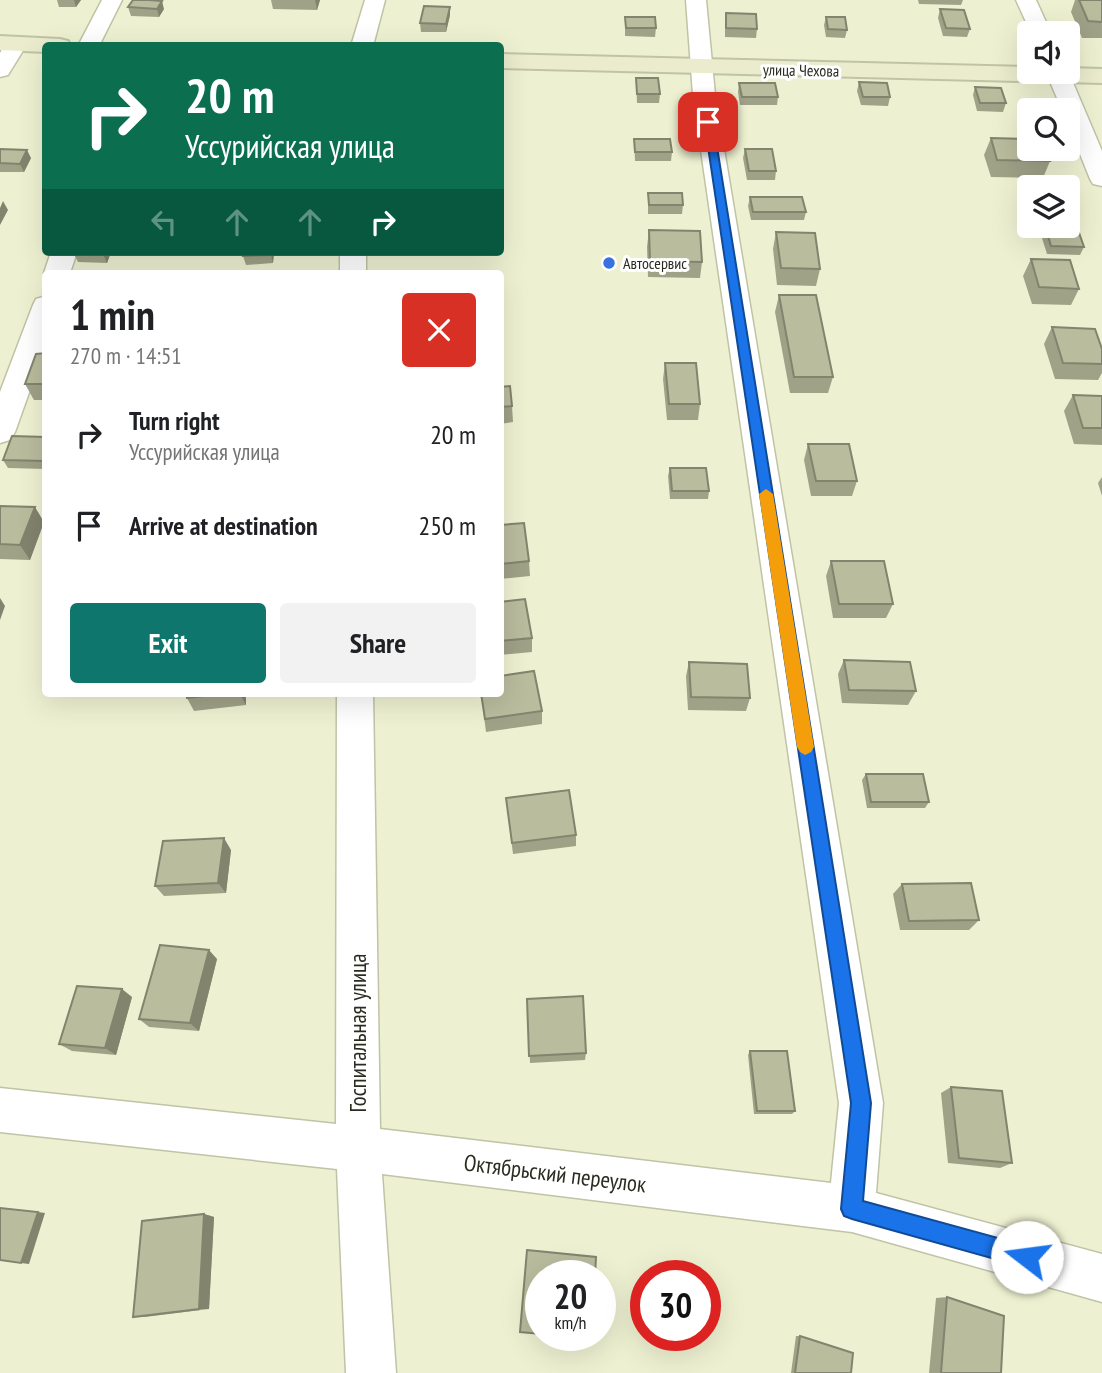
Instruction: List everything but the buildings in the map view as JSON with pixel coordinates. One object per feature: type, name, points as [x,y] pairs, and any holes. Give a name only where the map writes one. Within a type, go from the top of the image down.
[{"type":"main road","points":[[8,43],[42,45]]},
{"type":"main road","name":"улица Чехова","points":[[504,61],[700,68],[1017,73]]},
{"type":"main road","name":"улица Чехова","points":[[1080,75],[1102,76]]},
{"type":"street","points":[[90,42],[112,0]]},
{"type":"street","points":[[363,42],[375,0]]},
{"type":"street","points":[[696,0],[700,68],[861,1103],[852,1209]]},
{"type":"street","points":[[1026,0],[1036,21]]},
{"type":"street","points":[[0,70],[8,43]]},
{"type":"street","points":[[1061,84],[1102,179]]},
{"type":"street","points":[[0,432],[42,316]]},
{"type":"street","name":"Госпитальная улица","points":[[355,697],[358,1149],[370,1373]]},
{"type":"street","name":"Октябрьский переулок","points":[[0,1110],[358,1149],[852,1209],[1102,1278]]},
{"type":"slow traffic","points":[[766,494],[805,747]]},
{"type":"place","name":"Автосервис","points":[[609,263]]},
{"type":"route","points":[[708,122],[861,1103],[852,1209],[1027,1257]]}]
